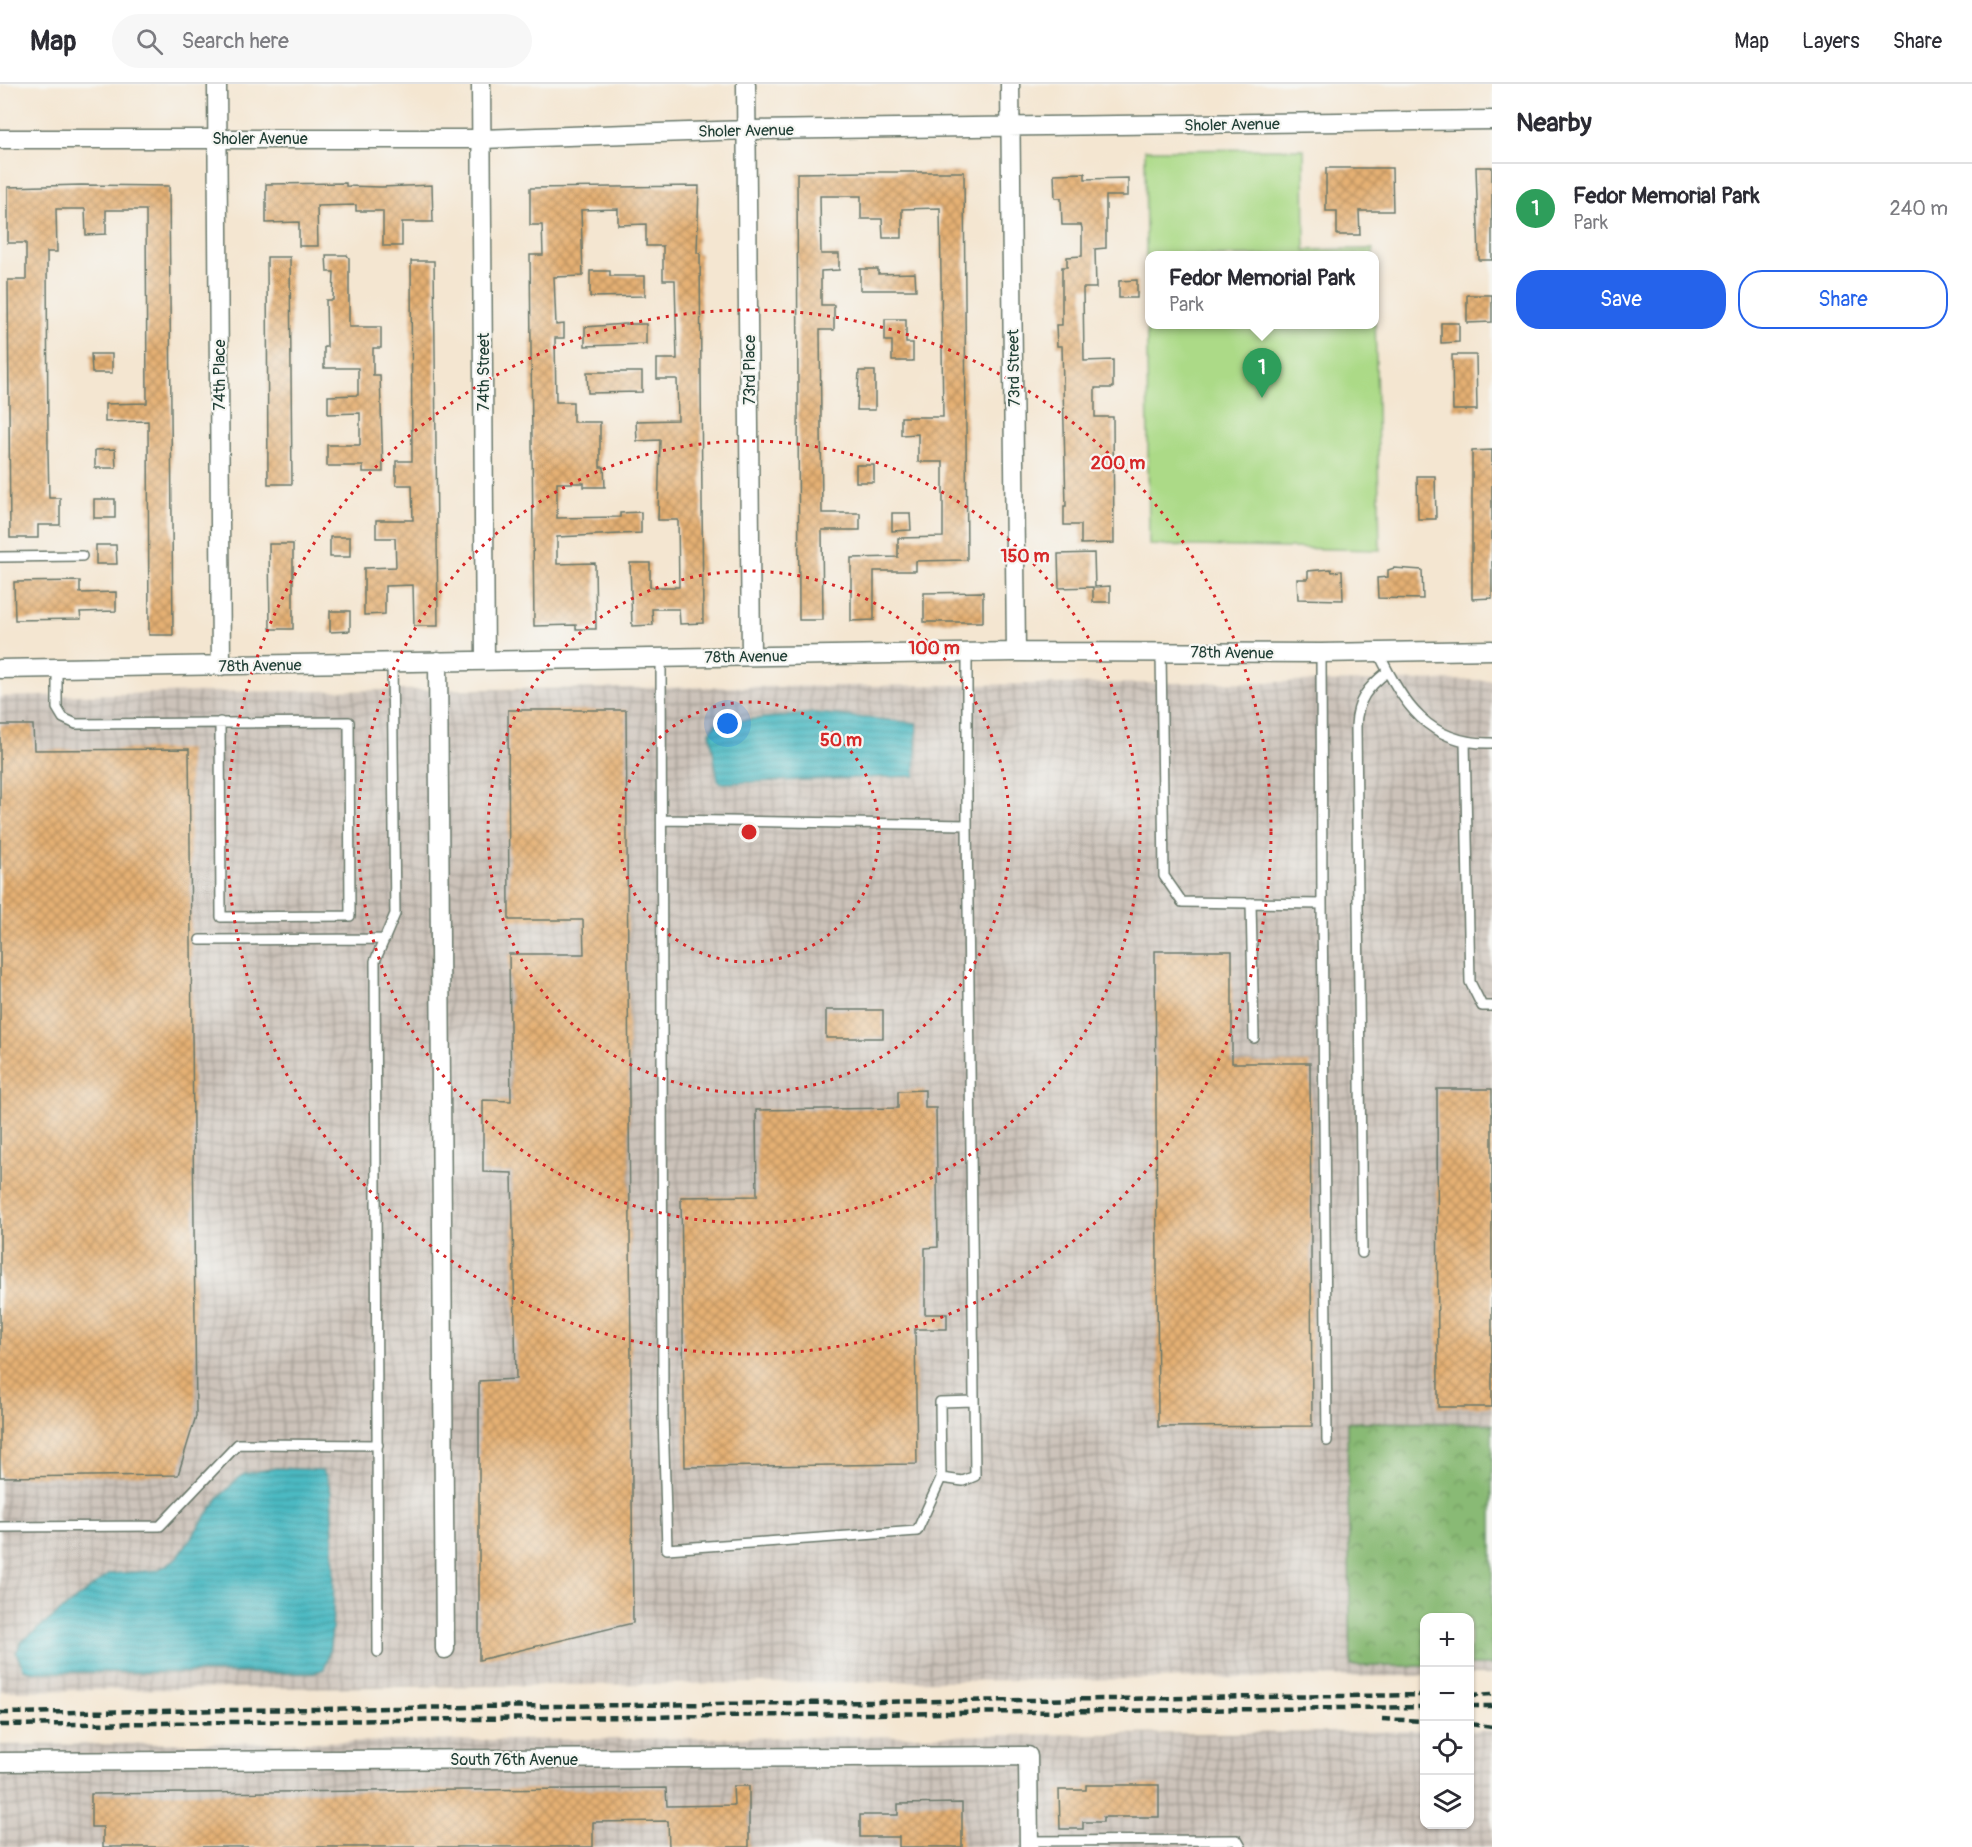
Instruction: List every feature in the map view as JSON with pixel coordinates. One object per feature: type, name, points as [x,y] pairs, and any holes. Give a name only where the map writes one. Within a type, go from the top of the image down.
[{"type":"street","name":"74th Place","points":[[217,84],[221,666]]},
{"type":"street","name":"74th Street","points":[[481,84],[485,661]]},
{"type":"street","name":"73rd Place","points":[[746,84],[751,656]]},
{"type":"street","name":"73rd Street","points":[[1010,84],[1016,652]]},
{"type":"street","name":"Sholer Avenue","points":[[0,139],[217,137],[482,139],[747,130],[1492,120]]},
{"type":"street","name":"78th Avenue","points":[[0,669],[1016,652],[1492,651]]},
{"type":"street","points":[[438,661],[446,1649]]},
{"type":"street","name":"South 76th Avenue","points":[[0,1762],[1028,1756],[1029,1844]]},
{"type":"lane","points":[[0,557],[82,556]]},
{"type":"lane","points":[[1161,651],[1164,876],[1182,902],[1322,904]]},
{"type":"lane","points":[[1378,652],[1399,695],[1427,724],[1465,741],[1492,743]]},
{"type":"lane","points":[[941,1478],[963,1481],[975,1476],[967,653]]},
{"type":"lane","points":[[1321,653],[1327,1441]]},
{"type":"lane","points":[[661,658],[663,1415],[667,1549],[917,1531],[941,1478],[940,1402],[974,1401]]},
{"type":"lane","points":[[378,1652],[375,961],[395,914],[392,662]]},
{"type":"lane","points":[[57,669],[57,708],[63,718],[76,724],[220,722],[349,722],[350,916],[221,917],[220,722]]},
{"type":"lane","points":[[1362,1253],[1356,726],[1360,701],[1365,692],[1387,672]]},
{"type":"lane","points":[[1465,741],[1470,982],[1482,1006],[1492,1006]]},
{"type":"lane","points":[[663,820],[967,825]]},
{"type":"lane","points":[[1251,903],[1254,1038]]},
{"type":"lane","points":[[200,940],[384,939]]},
{"type":"lane","points":[[0,1527],[160,1526],[238,1444],[378,1445]]},
{"type":"lane","points":[[1029,1844],[1237,1840],[1241,1847]]},
{"type":"shaded area","points":[[1492,680],[1492,1675],[1474,1675],[1474,1613],[1420,1613],[1420,1676],[0,1691],[0,697],[204,692]]},
{"type":"shaded area","points":[[1492,1730],[1492,1847],[0,1847],[0,1745],[1420,1731],[1420,1829],[1474,1829],[1474,1731]]},
{"type":"green space","points":[[1304,149],[1305,250],[1373,249],[1373,251],[1146,251],[1145,150]]},
{"type":"green space","points":[[1147,329],[1375,329],[1380,550],[1149,545]]},
{"type":"green space","points":[[1347,1423],[1492,1424],[1492,1665],[1474,1665],[1474,1613],[1420,1613],[1420,1666],[1351,1666]]},
{"type":"water","points":[[815,713],[917,723],[915,776],[723,783],[718,781],[710,732],[716,723]]},
{"type":"water","points":[[276,1468],[321,1470],[326,1475],[331,1492],[334,1557],[333,1609],[329,1654],[324,1669],[314,1673],[35,1672],[24,1669],[16,1653],[21,1642],[109,1574],[158,1570],[177,1558],[217,1500],[235,1481],[244,1474]]},
{"type":"building","points":[[1476,167],[1492,167],[1492,260],[1479,260]]},
{"type":"building","points":[[1326,168],[1392,168],[1393,211],[1359,211],[1360,235],[1337,235],[1337,211],[1326,211]]},
{"type":"building","points":[[964,172],[967,560],[916,561],[916,571],[874,571],[874,620],[851,621],[851,558],[898,557],[898,538],[943,537],[943,462],[918,462],[918,434],[901,435],[901,417],[943,417],[940,208],[902,209],[902,238],[883,238],[882,219],[861,219],[861,196],[820,196],[821,254],[839,254],[839,270],[821,271],[821,305],[834,305],[834,330],[820,330],[822,513],[860,513],[860,530],[822,530],[823,620],[799,620],[797,173]]},
{"type":"building","points":[[1085,173],[1085,179],[1128,178],[1128,196],[1106,196],[1106,248],[1095,249],[1096,288],[1083,288],[1084,361],[1113,360],[1113,388],[1095,388],[1095,417],[1113,417],[1114,543],[1081,544],[1081,525],[1064,525],[1064,506],[1066,506],[1062,346],[1057,346],[1056,325],[1062,325],[1062,267],[1067,267],[1067,257],[1082,256],[1082,228],[1081,225],[1062,225],[1061,198],[1055,198],[1054,174]]},
{"type":"building","points":[[346,183],[346,186],[381,187],[432,185],[433,222],[402,222],[402,246],[383,246],[383,211],[356,211],[356,205],[317,206],[318,246],[299,246],[299,222],[266,223],[266,184]]},
{"type":"building","points":[[169,186],[173,635],[149,635],[148,421],[105,422],[105,404],[147,403],[146,210],[106,210],[106,234],[86,235],[85,209],[56,209],[57,252],[47,252],[48,452],[49,498],[60,498],[60,525],[38,525],[38,538],[10,538],[8,280],[26,280],[26,243],[8,243],[8,187]]},
{"type":"building","points":[[699,186],[697,253],[700,253],[703,623],[680,624],[679,609],[652,609],[653,625],[632,626],[630,563],[650,563],[650,587],[679,587],[678,520],[658,520],[660,440],[637,441],[636,421],[678,420],[677,379],[657,379],[657,359],[677,359],[675,280],[663,280],[663,246],[646,246],[646,224],[618,225],[618,209],[581,210],[583,276],[554,277],[556,325],[564,324],[564,338],[555,338],[556,402],[573,402],[573,422],[600,422],[600,467],[604,467],[605,487],[584,487],[584,483],[557,483],[557,518],[620,517],[620,513],[641,512],[641,533],[557,537],[557,564],[595,563],[596,629],[576,629],[576,625],[534,626],[530,255],[543,255],[542,225],[530,225],[530,188]]},
{"type":"building","points":[[326,255],[347,255],[349,258],[349,327],[381,327],[381,348],[373,348],[373,375],[380,375],[383,472],[363,472],[363,466],[327,466],[327,445],[360,445],[360,413],[328,414],[328,396],[358,395],[358,368],[324,368],[324,347],[327,347],[326,300],[333,300],[334,272],[327,272]]},
{"type":"building","points":[[267,257],[290,257],[292,484],[268,484]]},
{"type":"building","points":[[411,261],[434,261],[438,626],[414,626],[413,585],[385,586],[385,614],[364,615],[364,568],[396,567],[395,538],[376,538],[376,520],[413,520],[412,485],[396,485],[396,461],[412,461]]},
{"type":"building","points":[[860,269],[878,269],[878,274],[915,273],[916,290],[860,290]]},
{"type":"building","points":[[590,271],[610,271],[610,276],[645,276],[645,296],[590,297]]},
{"type":"building","points":[[1137,280],[1137,298],[1119,298],[1119,281]]},
{"type":"building","points":[[1467,295],[1492,295],[1492,322],[1467,323]]},
{"type":"building","points":[[885,319],[906,319],[906,343],[913,343],[913,361],[892,361],[892,341],[885,341]]},
{"type":"building","points":[[1441,323],[1459,323],[1459,342],[1441,343]]},
{"type":"building","points":[[646,324],[646,344],[585,346],[585,327]]},
{"type":"building","points":[[91,354],[112,354],[112,373],[92,373]]},
{"type":"building","points":[[1452,355],[1476,355],[1477,410],[1453,410]]},
{"type":"building","points":[[859,371],[875,371],[875,410],[857,410]]},
{"type":"building","points":[[587,372],[642,372],[642,392],[588,393]]},
{"type":"building","points":[[115,449],[116,468],[95,468],[95,450]]},
{"type":"building","points":[[1492,450],[1492,598],[1472,599],[1472,451]]},
{"type":"building","points":[[856,465],[874,465],[874,482],[856,482]]},
{"type":"building","points":[[1417,476],[1435,476],[1436,519],[1418,519]]},
{"type":"building","points":[[94,499],[115,499],[115,518],[94,518]]},
{"type":"building","points":[[892,513],[910,513],[911,530],[892,531]]},
{"type":"building","points":[[330,537],[350,537],[350,557],[330,557]]},
{"type":"building","points":[[269,544],[293,544],[293,629],[270,629]]},
{"type":"building","points":[[96,545],[116,545],[117,564],[96,564]]},
{"type":"building","points":[[1094,553],[1095,587],[1110,586],[1110,602],[1093,602],[1093,587],[1059,588],[1058,554]]},
{"type":"building","points":[[1394,568],[1422,570],[1423,599],[1378,598],[1377,578],[1388,577],[1388,570]]},
{"type":"building","points":[[1331,569],[1332,572],[1342,571],[1343,600],[1298,599],[1297,579],[1308,579],[1308,571]]},
{"type":"building","points":[[80,581],[80,593],[116,592],[116,611],[80,612],[81,619],[15,620],[14,582]]},
{"type":"building","points":[[983,592],[983,622],[924,622],[924,593]]},
{"type":"building","points":[[330,611],[350,611],[350,631],[330,632]]},
{"type":"building","points":[[508,710],[626,710],[633,1623],[479,1660],[479,1381],[516,1379],[512,1173],[483,1172],[483,1100],[511,1101],[509,954],[584,954],[583,920],[509,920]]},
{"type":"building","points":[[0,725],[33,725],[34,750],[189,749],[196,1416],[178,1475],[0,1477]]},
{"type":"building","points":[[1155,951],[1232,951],[1232,1063],[1310,1063],[1312,1426],[1158,1427]]},
{"type":"building","points":[[826,1010],[883,1010],[883,1038],[826,1038]]},
{"type":"building","points":[[1437,1089],[1492,1089],[1492,1407],[1438,1407]]},
{"type":"building","points":[[925,1090],[925,1108],[936,1108],[938,1247],[925,1248],[925,1314],[947,1314],[947,1329],[915,1329],[917,1464],[685,1467],[681,1197],[757,1196],[756,1110],[898,1108],[898,1091]]},
{"type":"building","points":[[1086,1785],[1159,1785],[1159,1817],[1103,1817],[1103,1822],[1083,1822],[1083,1829],[1060,1829],[1059,1790],[1086,1790]]},
{"type":"building","points":[[733,1786],[749,1786],[749,1847],[669,1847],[668,1821],[593,1822],[593,1847],[103,1847],[103,1827],[91,1827],[91,1794],[666,1788],[667,1806],[734,1805]]},
{"type":"building","points":[[962,1803],[962,1847],[899,1847],[899,1837],[860,1837],[860,1815],[898,1815],[898,1804]]},
{"type":"railway","points":[[1474,1695],[1492,1694]]},
{"type":"railway","points":[[0,1713],[1420,1695]]},
{"type":"railway","points":[[1474,1706],[1492,1706]]},
{"type":"railway","points":[[0,1725],[1420,1707]]},
{"type":"railway","points":[[1382,1719],[1420,1721]]},
{"type":"railway","points":[[1474,1725],[1492,1727]]},
{"type":"place","name":"Fedor Memorial Park","points":[[1262,398]]}]
